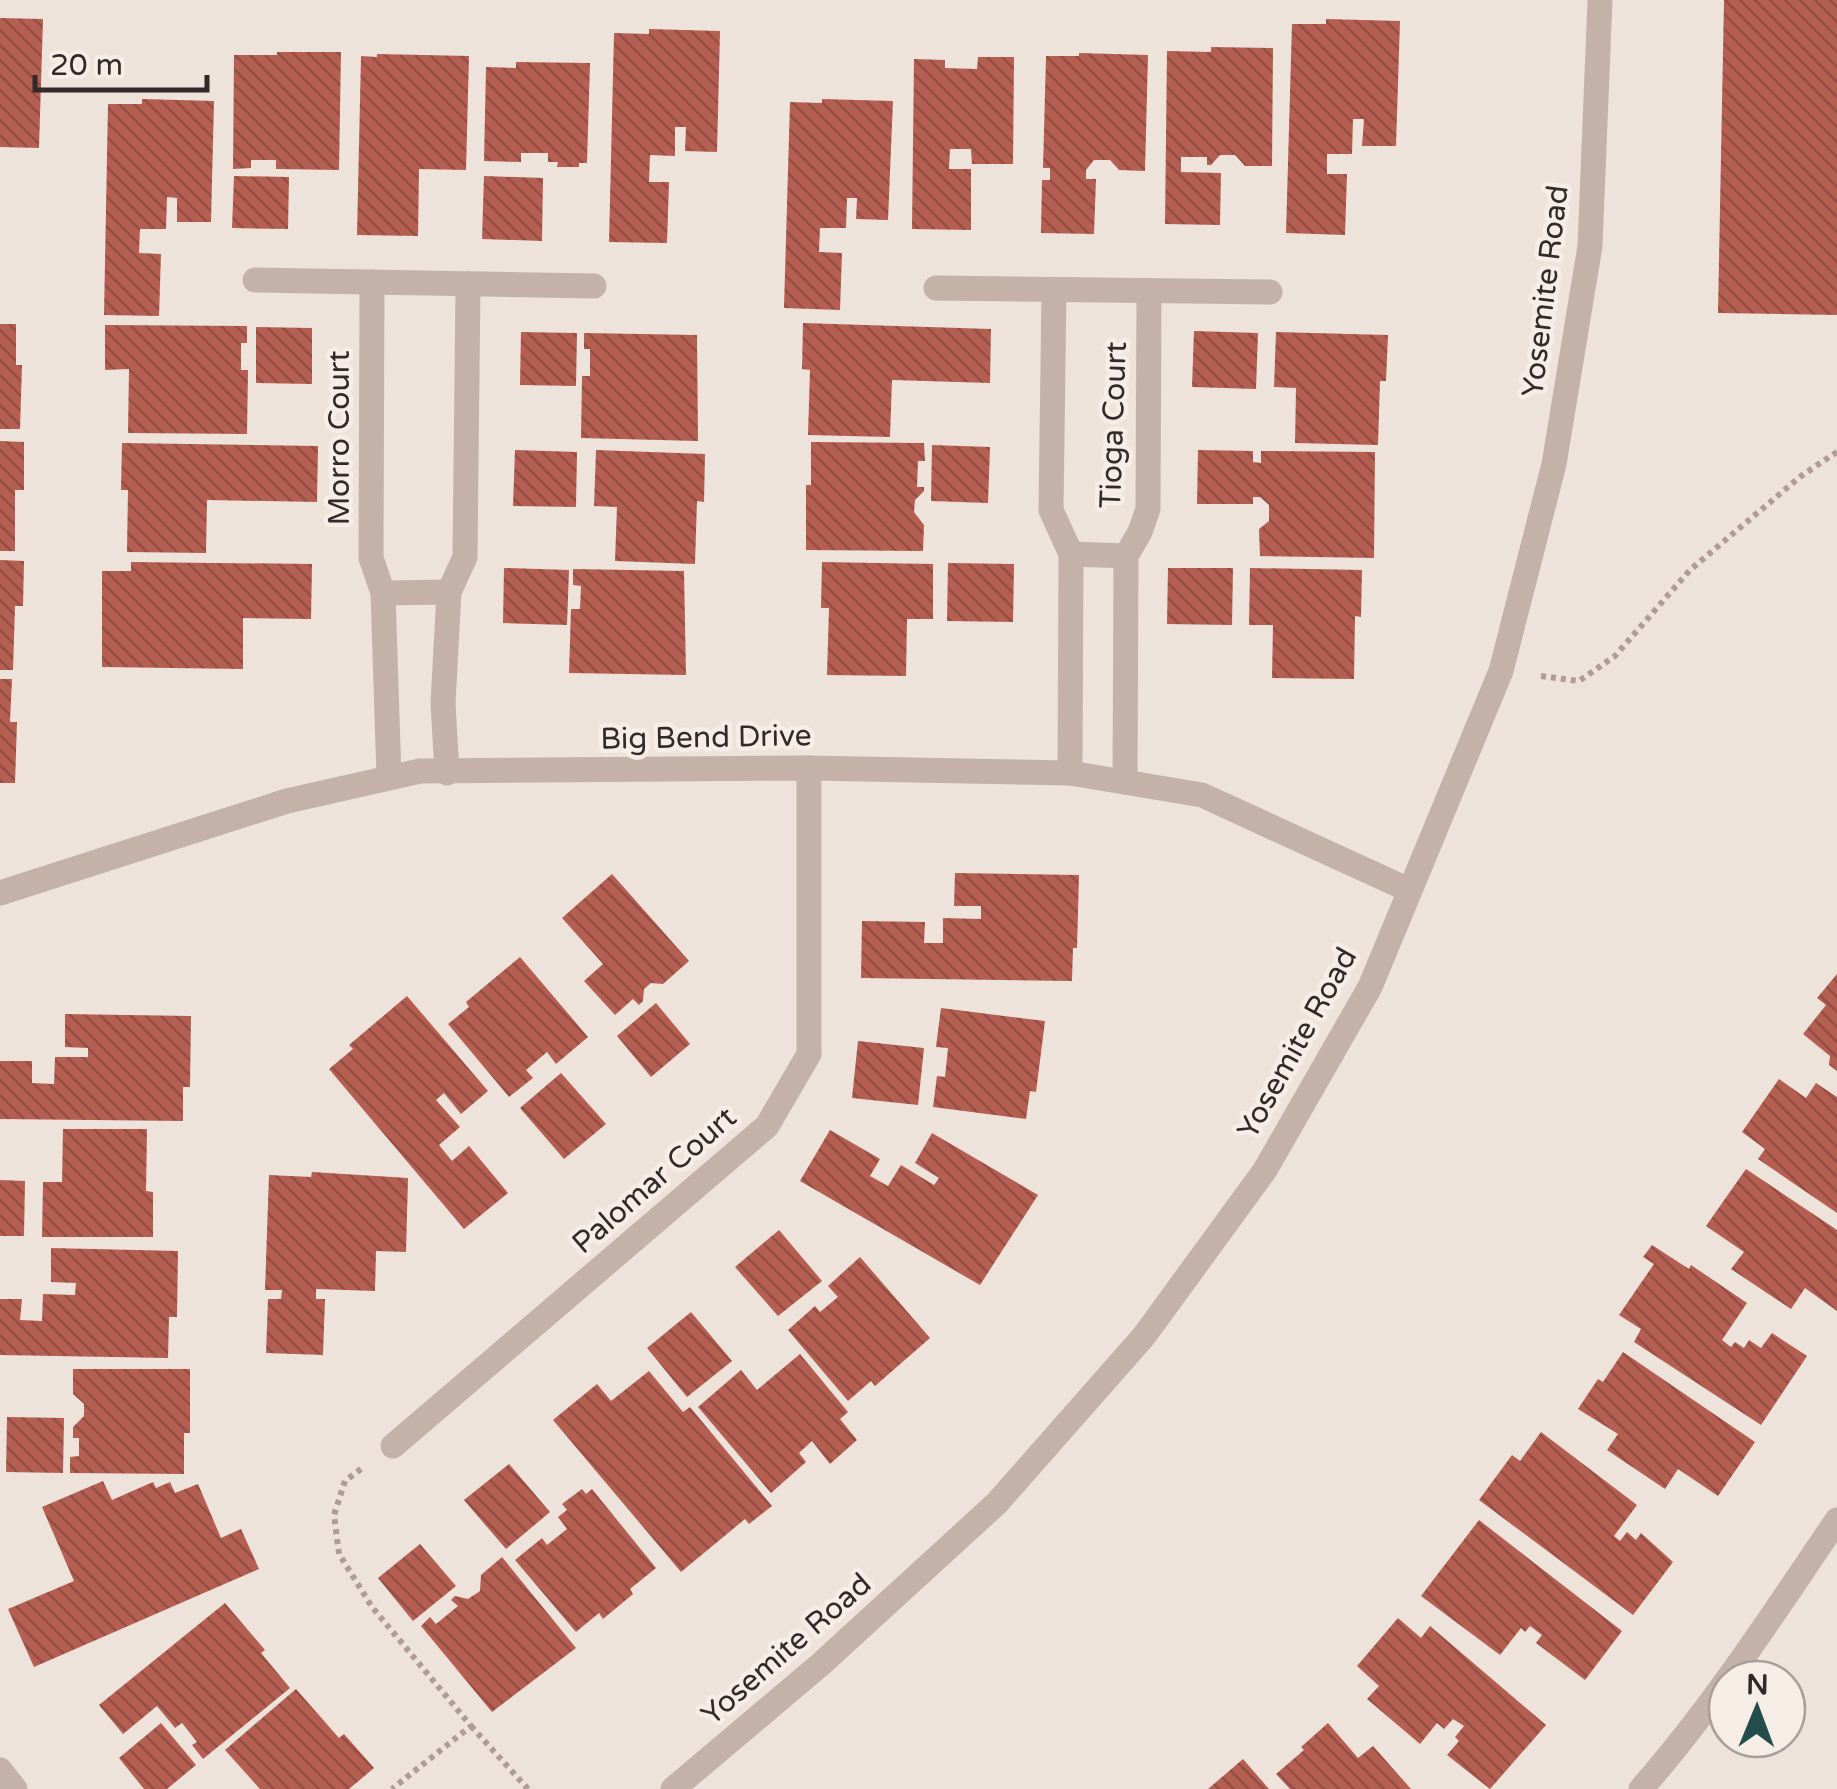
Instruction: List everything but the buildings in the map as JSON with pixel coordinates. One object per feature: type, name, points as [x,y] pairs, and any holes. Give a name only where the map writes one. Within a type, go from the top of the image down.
[{"type":"street","name":"Yosemite Road","points":[[673,1789],[821,1664],[997,1503],[1144,1336],[1265,1170],[1370,987],[1500,670],[1554,464],[1590,246],[1600,0]]},
{"type":"street","points":[[255,280],[594,286]]},
{"type":"street","name":"Morro Court","points":[[372,282],[371,558],[383,593],[389,776]]},
{"type":"street","points":[[448,773],[443,703],[449,592],[465,557],[468,284]]},
{"type":"street","points":[[936,288],[1270,292]]},
{"type":"street","name":"Tioga Court","points":[[1054,290],[1052,510],[1071,554],[1070,773]]},
{"type":"street","name":"Tioga Court","points":[[1125,782],[1126,556],[1148,509],[1149,291]]},
{"type":"street","points":[[1071,554],[1126,556]]},
{"type":"street","points":[[383,593],[449,592]]},
{"type":"street","name":"Big Bend Drive","points":[[0,892],[287,800],[420,771],[809,768],[1070,773],[1202,794],[1408,890]]},
{"type":"street","name":"Palomar Court","points":[[393,1446],[768,1126],[809,1054],[809,768]]},
{"type":"street","points":[[1640,1789],[1668,1759],[1837,1520]]},
{"type":"street","points":[[0,1770],[14,1789]]},
{"type":"path","points":[[1500,670],[1579,682],[1614,656],[1690,570],[1801,476],[1837,452]]},
{"type":"path","points":[[393,1446],[344,1481],[334,1515],[338,1554],[372,1607],[528,1789]]},
{"type":"path","points":[[392,1789],[471,1726]]}]
